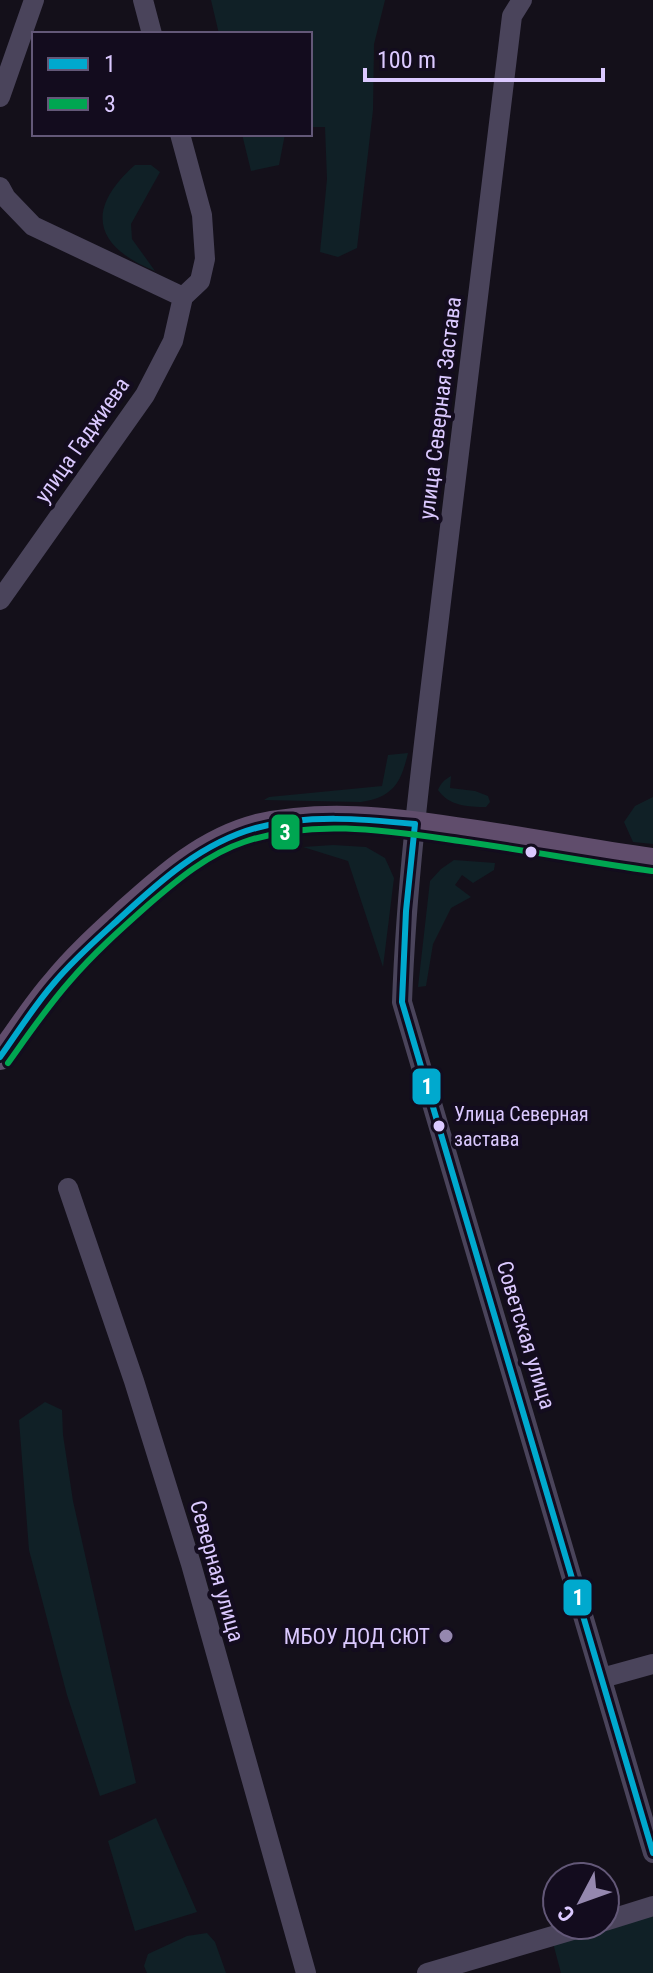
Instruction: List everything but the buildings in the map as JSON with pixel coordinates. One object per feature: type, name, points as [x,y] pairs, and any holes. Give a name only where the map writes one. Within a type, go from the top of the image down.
[{"type":"main road","points":[[0,1057],[54,984],[91,943],[173,870],[224,840],[256,828],[297,821],[364,819],[502,836],[653,861]]},
{"type":"street","points":[[0,97],[34,0]]},
{"type":"street","points":[[143,0],[151,32]]},
{"type":"street","name":"улица Северная Застава","points":[[415,824],[512,16],[522,0]]},
{"type":"street","name":"улица Гаджиева","points":[[0,600],[145,395],[173,341],[183,297],[200,281],[205,259],[202,215],[181,136]]},
{"type":"street","points":[[0,187],[6,198],[33,226],[183,297]]},
{"type":"street","name":"Советская улица","points":[[415,824],[406,911],[402,1002],[653,1853]]},
{"type":"street","name":"Северная улица","points":[[68,1188],[187,1548],[306,1973]]},
{"type":"street","points":[[602,1678],[653,1664]]},
{"type":"street","points":[[621,1916],[653,1906]]},
{"type":"street","points":[[427,1973],[541,1939]]},
{"type":"shaded area","points":[[211,0],[385,0],[374,44],[373,110],[357,248],[338,257],[320,252],[327,179],[325,127],[312,127],[312,32],[219,32]]},
{"type":"shaded area","points":[[242,136],[285,136],[279,165],[251,171]]},
{"type":"shaded area","points":[[135,165],[151,165],[160,172],[131,224],[132,239],[155,271],[119,251],[103,226],[108,197]]},
{"type":"shaded area","points":[[408,753],[399,780],[389,792],[372,800],[264,800],[382,786],[388,755]]},
{"type":"shaded area","points":[[451,776],[450,788],[475,791],[488,796],[490,802],[486,807],[472,807],[442,795],[438,790]]},
{"type":"shaded area","points":[[653,797],[653,844],[633,842],[624,822],[635,806]]},
{"type":"shaded area","points":[[303,847],[366,847],[385,858],[394,878],[383,967],[348,861]]},
{"type":"shaded area","points":[[454,860],[495,863],[494,870],[473,883],[462,875],[455,885],[471,897],[451,908],[433,944],[426,986],[418,987],[430,881]]},
{"type":"shaded area","points":[[45,1402],[62,1410],[73,1501],[136,1783],[100,1796],[67,1695],[29,1550],[19,1420]]},
{"type":"shaded area","points":[[156,1818],[197,1912],[135,1931],[108,1841]]},
{"type":"shaded area","points":[[653,1916],[653,1973],[561,1973],[553,1943],[621,1941],[621,1925]]},
{"type":"shaded area","points":[[207,1933],[215,1942],[226,1973],[147,1973],[144,1966],[148,1954],[187,1936]]},
{"type":"transit line","name":"1","points":[[0,1057],[40,1001],[78,957],[166,877],[200,853],[256,828],[295,821],[356,819],[415,824]]},
{"type":"transit line","name":"1","points":[[415,824],[406,911],[402,1002],[653,1853]]},
{"type":"transit line","name":"3","points":[[8,1063],[62,991],[118,932],[193,869],[218,853],[244,842],[297,830],[351,829],[406,834],[652,871]]},
{"type":"place","name":"Улица Северная застава","points":[[439,1126]]},
{"type":"place","name":"МБОУ ДОД СЮТ","points":[[446,1636]]}]
